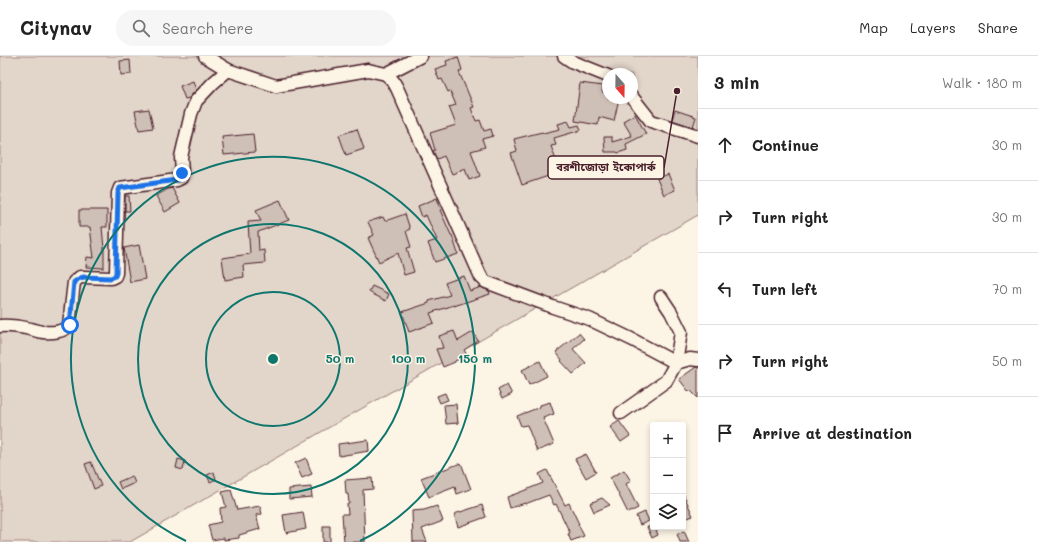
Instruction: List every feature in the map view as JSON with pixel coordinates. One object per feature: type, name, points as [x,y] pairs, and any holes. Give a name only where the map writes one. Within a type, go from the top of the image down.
[{"type":"street","points":[[205,56],[228,70],[276,86],[368,70],[386,74],[397,88],[482,277],[486,282],[589,319],[676,363],[690,359],[698,360]]},
{"type":"street","points":[[386,74],[421,56]]},
{"type":"street","points":[[564,56],[573,62],[602,74]]},
{"type":"street","points":[[0,326],[7,325],[43,332],[66,329],[70,325],[74,282],[84,277],[111,278],[115,276],[118,193],[120,188],[177,180],[181,178],[181,157],[191,114],[196,101],[228,70]]},
{"type":"street","points":[[638,104],[651,121],[698,136]]},
{"type":"street","points":[[621,413],[666,381],[676,363],[681,332],[662,297]]},
{"type":"shaded area","points":[[0,56],[698,56],[698,215],[130,542],[0,542]]},
{"type":"building","points":[[458,57],[462,70],[459,72],[474,107],[471,108],[476,121],[480,120],[484,131],[491,129],[493,136],[482,139],[485,147],[471,151],[480,176],[469,180],[465,169],[452,174],[444,156],[437,159],[433,151],[435,150],[430,133],[456,125],[449,107],[456,105],[450,91],[448,92],[442,79],[439,80],[435,69],[447,65],[446,61]]},
{"type":"building","points":[[130,60],[131,74],[121,75],[120,61]]},
{"type":"building","points":[[193,81],[196,90],[189,98],[185,99],[180,86]]},
{"type":"building","points":[[580,83],[602,86],[602,104],[618,104],[614,121],[599,117],[598,125],[575,121]]},
{"type":"building","points":[[149,109],[153,128],[139,130],[135,111]]},
{"type":"building","points":[[675,110],[696,117],[693,127],[672,120]]},
{"type":"building","points":[[635,114],[646,134],[626,144],[627,150],[618,153],[605,152],[604,137],[612,137],[612,142],[632,136],[623,121]]},
{"type":"building","points":[[568,121],[571,127],[579,125],[581,130],[554,138],[556,145],[551,146],[560,172],[522,185],[511,153],[517,151],[514,139],[560,129],[558,124]]},
{"type":"building","points":[[357,129],[364,149],[346,155],[339,135]]},
{"type":"building","points":[[253,134],[255,152],[224,155],[222,137]]},
{"type":"building","points":[[668,174],[675,190],[664,195],[657,179]]},
{"type":"building","points":[[172,188],[180,203],[165,212],[156,196]]},
{"type":"building","points":[[125,196],[129,196],[130,211],[125,211]]},
{"type":"building","points":[[437,198],[440,210],[452,235],[458,254],[435,262],[428,243],[437,240],[426,215],[422,217],[418,206]]},
{"type":"building","points":[[280,200],[289,220],[258,232],[259,251],[264,250],[265,263],[243,265],[244,277],[225,280],[222,258],[250,254],[248,222],[261,221],[256,210]]},
{"type":"building","points":[[79,210],[107,210],[107,227],[102,227],[104,268],[86,267],[87,257],[94,258],[90,227],[79,227]]},
{"type":"building","points":[[405,214],[410,229],[406,231],[411,247],[407,248],[414,272],[404,275],[398,253],[379,262],[368,238],[374,235],[368,222],[383,217],[385,221]]},
{"type":"building","points":[[139,245],[145,279],[130,282],[124,248]]},
{"type":"building","points":[[464,276],[470,291],[481,287],[489,291],[490,294],[430,313],[434,323],[409,332],[402,312],[429,303],[429,301],[450,295],[445,283]]},
{"type":"building","points":[[372,286],[389,294],[386,301],[369,292]]},
{"type":"building","points":[[454,331],[458,341],[473,332],[478,341],[464,350],[467,355],[443,367],[436,349],[443,348],[439,336]]},
{"type":"building","points":[[579,333],[584,339],[573,349],[586,363],[573,374],[561,361],[562,360],[556,352]]},
{"type":"building","points":[[540,361],[547,376],[529,385],[522,370]]},
{"type":"building","points":[[698,367],[698,398],[690,390],[689,392],[679,379]]},
{"type":"building","points":[[507,385],[512,394],[502,399],[498,390]]},
{"type":"building","points":[[445,393],[448,400],[440,403],[437,396]]},
{"type":"building","points":[[550,402],[554,414],[543,418],[554,444],[537,451],[527,425],[521,426],[517,416]]},
{"type":"building","points":[[456,404],[458,423],[446,424],[444,405]]},
{"type":"building","points":[[619,421],[630,436],[621,442],[610,427]]},
{"type":"building","points":[[368,440],[369,451],[339,456],[338,444]]},
{"type":"building","points":[[586,454],[596,472],[586,478],[575,459]]},
{"type":"building","points":[[306,458],[312,474],[302,478],[295,463]]},
{"type":"building","points":[[178,459],[185,461],[183,470],[176,468]]},
{"type":"building","points":[[91,462],[101,486],[94,489],[85,464]]},
{"type":"building","points":[[461,463],[471,489],[457,494],[455,487],[429,497],[421,478]]},
{"type":"building","points":[[547,470],[565,505],[569,503],[584,536],[571,541],[568,534],[570,533],[556,504],[554,505],[549,495],[510,508],[507,497],[543,483],[539,474]]},
{"type":"building","points":[[624,470],[631,481],[626,484],[638,508],[628,513],[610,478]]},
{"type":"building","points":[[214,472],[216,479],[210,482],[207,475]]},
{"type":"building","points":[[132,476],[135,483],[121,489],[118,482]]},
{"type":"building","points":[[372,478],[373,489],[363,490],[365,542],[344,542],[342,514],[348,514],[347,504],[349,504],[348,494],[346,494],[345,480]]},
{"type":"building","points":[[311,487],[312,497],[289,499],[289,489]]},
{"type":"building","points":[[231,490],[237,510],[260,506],[262,514],[256,515],[260,529],[239,535],[239,538],[212,540],[208,525],[221,522],[220,508],[226,507],[222,492]]},
{"type":"building","points":[[602,498],[610,505],[594,512],[590,503]]},
{"type":"building","points":[[686,500],[693,516],[686,519]]},
{"type":"building","points":[[482,505],[486,517],[458,527],[454,514]]},
{"type":"building","points":[[437,506],[443,521],[422,529],[427,542],[413,542],[412,511],[424,510]]},
{"type":"building","points":[[303,512],[306,529],[286,533],[283,515]]},
{"type":"building","points":[[645,512],[649,521],[640,525],[636,516]]},
{"type":"building","points":[[323,526],[330,526],[330,542],[323,542]]},
{"type":"building","points":[[647,527],[650,527],[650,530],[656,530],[658,535],[652,538]]},
{"type":"building","points":[[684,531],[689,542],[680,542],[677,534]]},
{"type":"place","name":"বরশীজোড়া ইকোপার্ক","points":[[677,91]]},
{"type":"route","points":[[70,325],[74,282],[84,277],[111,278],[115,276],[118,193],[120,188],[177,180],[181,178],[182,173]]}]
